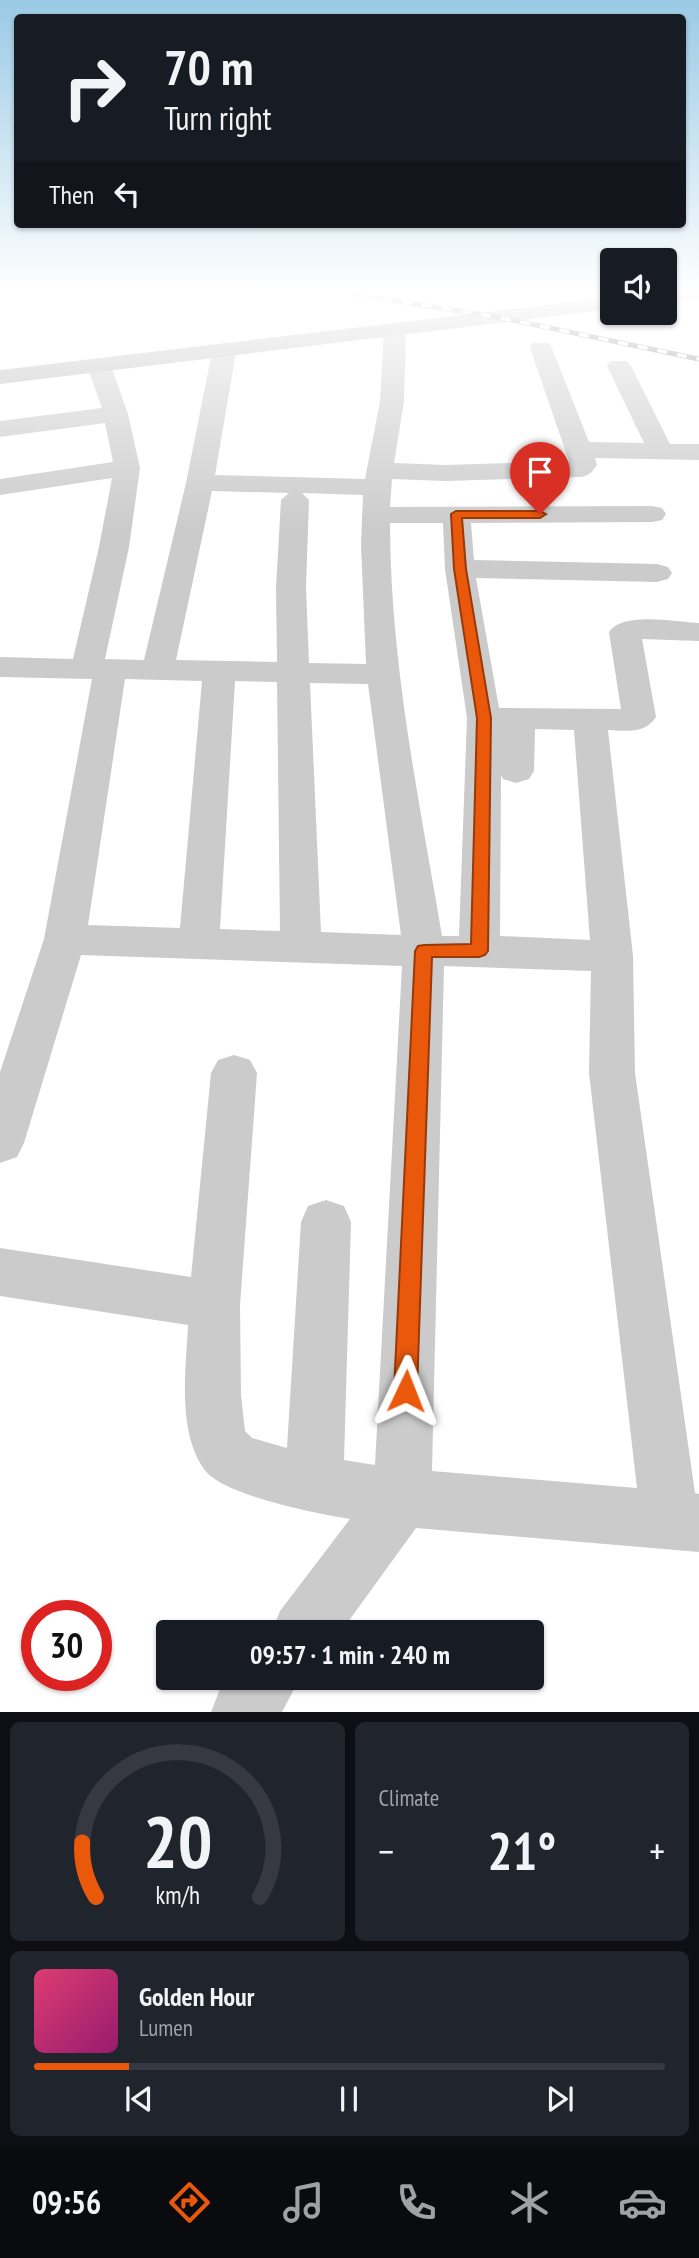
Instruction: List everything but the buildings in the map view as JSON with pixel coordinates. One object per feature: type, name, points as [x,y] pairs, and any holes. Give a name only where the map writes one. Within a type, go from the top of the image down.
[{"type":"street","points":[[0,377],[73,369]]},
{"type":"street","points":[[0,1143],[65,939],[98,668],[127,468],[116,414],[100,369]]},
{"type":"street","points":[[158,670],[200,483],[221,369]]},
{"type":"street","points":[[312,1620],[402,1498],[424,951],[382,674],[378,491],[392,401],[393,369]]},
{"type":"street","points":[[378,491],[446,473],[576,470],[584,465],[549,369]]},
{"type":"street","points":[[620,369],[661,452]]},
{"type":"street","points":[[0,429],[116,414]]},
{"type":"street","points":[[578,450],[699,452]]},
{"type":"street","points":[[0,487],[127,468]]},
{"type":"street","points":[[200,483],[378,491],[456,514],[652,514]]},
{"type":"street","points":[[295,500],[290,588],[301,947]]},
{"type":"street","points":[[456,514],[460,569],[516,771]]},
{"type":"street","points":[[460,569],[657,573]]},
{"type":"street","points":[[501,718],[630,721],[639,717],[625,632],[629,629],[699,632]]},
{"type":"street","points":[[2,676],[98,668],[382,674]]},
{"type":"street","points":[[199,942],[219,671]]},
{"type":"street","points":[[479,951],[501,718]]},
{"type":"street","points":[[234,1073],[214,1306],[216,1419],[220,1443],[237,1462],[314,1484],[402,1498],[684,1522],[612,1073],[612,957],[590,721]]},
{"type":"street","points":[[65,939],[612,957]]},
{"type":"street","points":[[314,1484],[326,1222]]},
{"type":"street","points":[[0,1272],[214,1306]]},
{"type":"street","points":[[243,1712],[259,1690]]},
{"type":"route","points":[[406,1391],[424,951],[479,951],[484,718],[460,569],[456,514],[540,514]]}]
